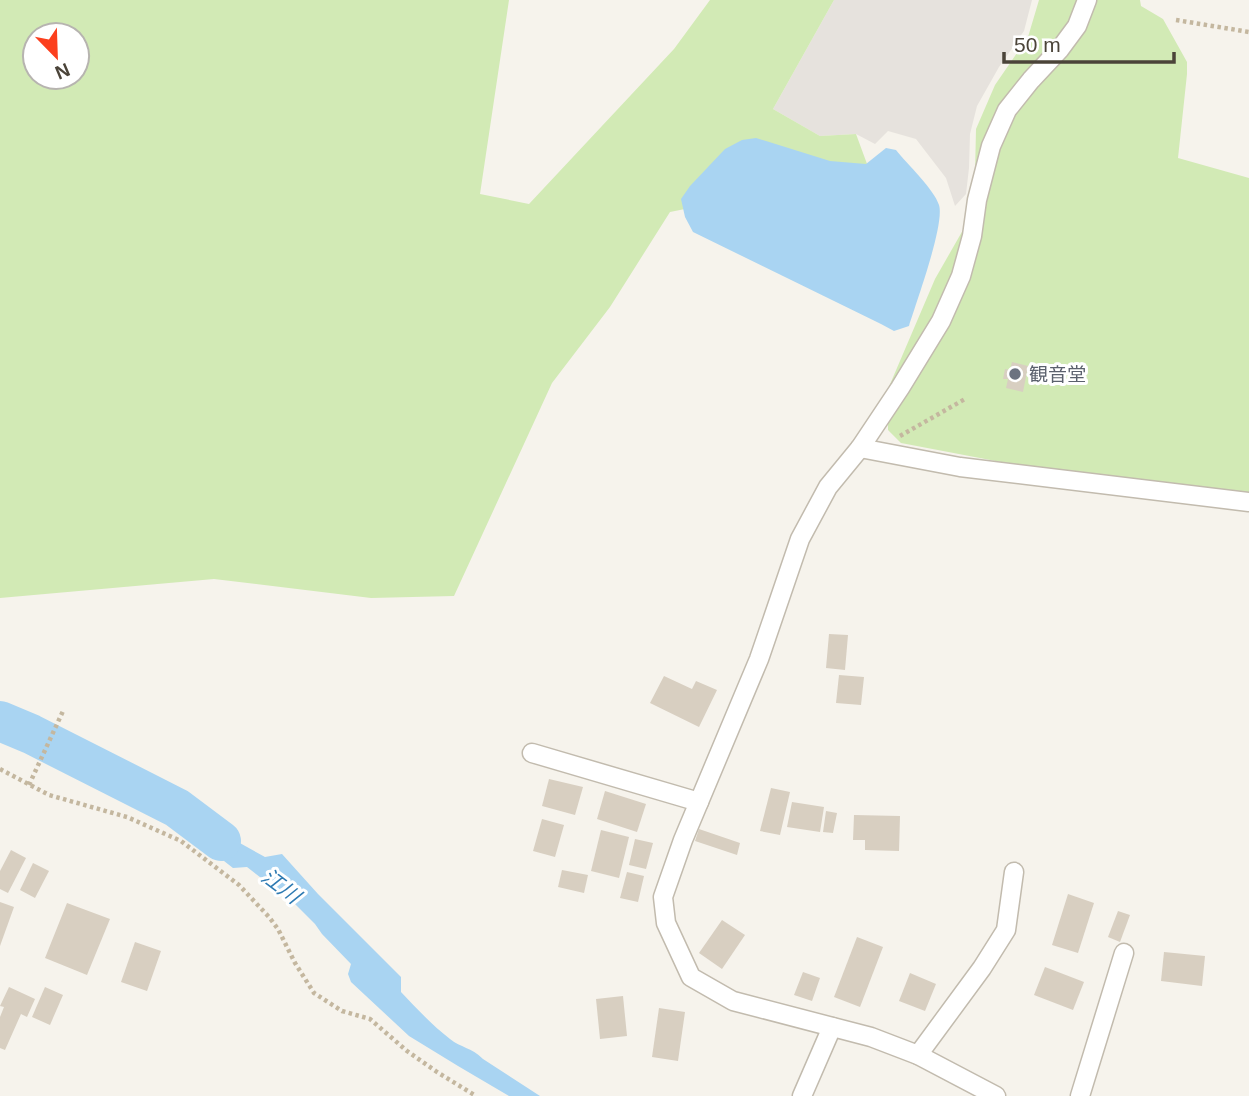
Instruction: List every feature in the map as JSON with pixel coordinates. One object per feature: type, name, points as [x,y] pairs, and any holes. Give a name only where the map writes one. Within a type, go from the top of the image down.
[{"type":"street","points":[[996,1096],[918,1055],[871,1037],[733,1001],[691,977],[666,923],[663,897],[683,840],[759,659],[800,539],[828,487],[867,449],[941,321],[961,276],[991,146],[1007,110],[1077,26],[1087,0]]},
{"type":"street","points":[[867,449],[960,467],[1249,502]]},
{"type":"street","points":[[532,753],[699,802]]},
{"type":"street","points":[[918,1055],[982,968],[1006,930],[1014,872]]},
{"type":"street","points":[[1080,1096],[1124,953]]},
{"type":"street","points":[[802,1096],[832,1027]]},
{"type":"path","points":[[1176,20],[1249,32]]},
{"type":"path","points":[[867,449],[965,399]]},
{"type":"path","points":[[30,783],[63,711]]},
{"type":"path","points":[[0,769],[49,795],[127,817],[181,841],[239,885],[269,917],[314,993],[342,1011],[370,1019],[407,1051],[476,1096]]},
{"type":"shaded area","points":[[834,0],[1032,0],[1024,31],[977,106],[970,134],[966,194],[955,206],[946,178],[916,139],[888,131],[875,144],[856,134],[820,136],[773,109]]},
{"type":"green space","points":[[0,0],[509,0],[480,194],[529,204],[674,49],[710,0],[834,0],[773,109],[820,136],[856,134],[870,172],[670,212],[610,307],[552,383],[454,596],[371,598],[214,579],[0,598]]},
{"type":"green space","points":[[1039,0],[1140,0],[1141,6],[1163,19],[1187,62],[1178,158],[1249,178],[1249,498],[1037,469],[901,443],[888,430],[888,389],[935,279],[967,223],[975,174],[976,129],[995,85],[1028,37]]},
{"type":"water","points":[[756,138],[830,161],[866,164],[886,148],[896,150],[926,184],[939,205],[940,215],[934,246],[909,326],[894,331],[693,232],[685,217],[681,199],[725,149],[742,140]]},
{"type":"water","points":[[177,808],[265,857],[282,854],[401,977],[401,992],[431,1022],[454,1042],[474,1052],[540,1096],[509,1096],[409,1036],[351,982],[348,974],[351,964],[295,904],[247,867],[233,868],[183,829],[186,821]]},
{"type":"building","name":"観音堂","points":[[1012,362],[1028,366],[1023,392],[1006,388],[1008,379],[1003,379],[1005,369],[1010,370]]},
{"type":"building","points":[[829,634],[848,635],[845,670],[826,668]]},
{"type":"building","points":[[839,675],[864,677],[861,705],[836,703]]},
{"type":"building","points":[[664,676],[692,689],[696,681],[717,690],[699,727],[650,703]]},
{"type":"building","points":[[549,779],[583,787],[575,815],[542,806]]},
{"type":"building","points":[[771,788],[790,792],[780,835],[760,831]]},
{"type":"building","points":[[605,791],[646,804],[637,832],[597,819]]},
{"type":"building","points":[[792,802],[824,807],[820,832],[787,827]]},
{"type":"building","points":[[826,811],[837,813],[833,833],[823,832]]},
{"type":"building","points":[[854,815],[900,816],[899,851],[865,850],[865,840],[853,840]]},
{"type":"building","points":[[542,819],[564,825],[555,857],[533,851]]},
{"type":"building","points":[[699,829],[740,843],[737,855],[695,841]]},
{"type":"building","points":[[601,830],[629,837],[619,878],[591,871]]},
{"type":"building","points":[[635,839],[653,843],[646,869],[629,865]]},
{"type":"building","points":[[11,850],[26,858],[8,893],[0,889],[0,871]]},
{"type":"building","points":[[33,863],[49,871],[35,898],[20,890]]},
{"type":"building","points":[[562,870],[588,875],[584,893],[558,887]]},
{"type":"building","points":[[627,872],[644,876],[638,902],[620,898]]},
{"type":"building","points":[[1068,894],[1094,903],[1078,953],[1052,945]]},
{"type":"building","points":[[0,902],[14,907],[0,946]]},
{"type":"building","points":[[67,903],[110,919],[87,975],[45,958]]},
{"type":"building","points":[[1118,911],[1130,915],[1120,942],[1108,937]]},
{"type":"building","points":[[722,920],[745,935],[722,969],[699,953]]},
{"type":"building","points":[[857,937],[883,947],[860,1007],[834,997]]},
{"type":"building","points":[[135,942],[161,951],[147,991],[121,982]]},
{"type":"building","points":[[1164,952],[1205,956],[1202,986],[1161,981]]},
{"type":"building","points":[[1045,967],[1084,982],[1073,1010],[1034,995]]},
{"type":"building","points":[[803,972],[820,978],[812,1001],[794,995]]},
{"type":"building","points":[[910,973],[936,984],[925,1011],[899,1001]]},
{"type":"building","points":[[9,987],[35,999],[27,1017],[21,1014],[5,1050],[0,1048],[0,1017],[4,1007],[0,1006]]},
{"type":"building","points":[[45,987],[63,995],[50,1025],[32,1017]]},
{"type":"building","points":[[623,996],[627,1036],[600,1039],[596,999]]},
{"type":"building","points":[[659,1008],[685,1012],[678,1061],[652,1057]]},
{"type":"waterway","name":"江川","points":[[0,721],[177,808],[221,841]]},
{"type":"place","name":"観音堂","points":[[1015,374]]}]
